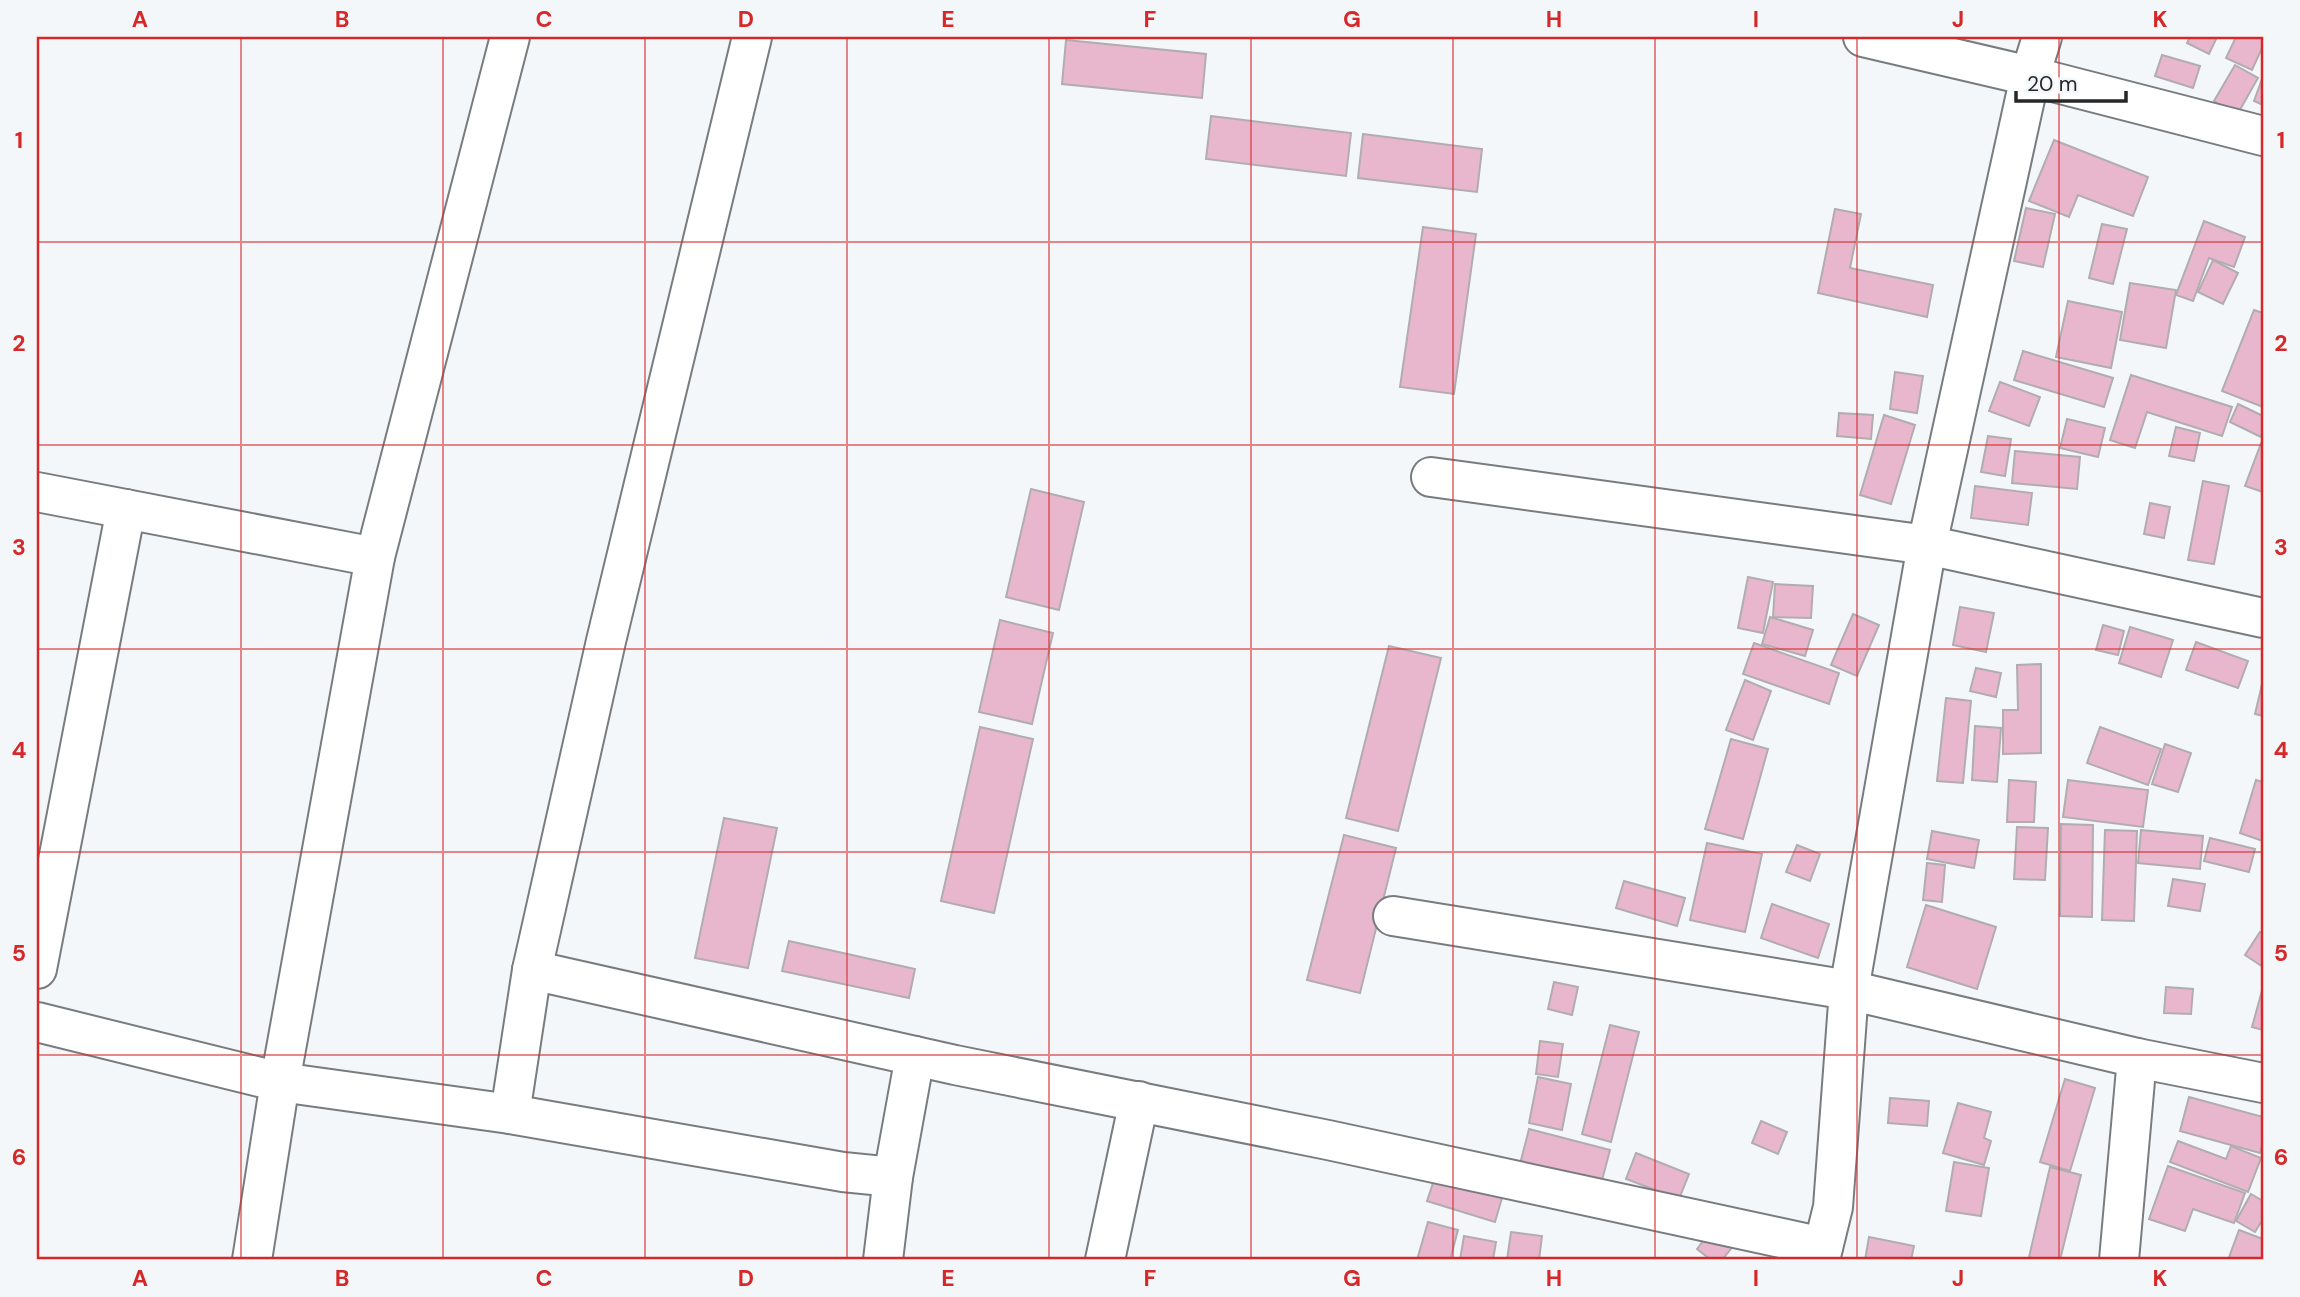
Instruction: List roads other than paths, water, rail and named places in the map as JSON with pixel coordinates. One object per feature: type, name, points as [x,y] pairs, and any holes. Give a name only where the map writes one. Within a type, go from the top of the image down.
[{"type":"street","points":[[252,1260],[280,1082],[375,557],[510,37]]},
{"type":"street","points":[[510,1114],[533,970],[606,641],[752,37]]},
{"type":"street","points":[[1863,37],[2030,76],[2263,136]]},
{"type":"street","points":[[533,970],[915,1056],[1139,1101],[1821,1253],[1833,1207],[1849,990],[1927,545],[2030,76],[2042,37]]},
{"type":"street","points":[[1431,477],[1927,545],[2263,618]]},
{"type":"street","points":[[37,492],[375,557]]},
{"type":"street","points":[[37,969],[126,509]]},
{"type":"street","points":[[1393,916],[1849,990],[2137,1058],[2263,1083]]},
{"type":"street","points":[[37,1023],[280,1082],[510,1114],[844,1172],[893,1177]]},
{"type":"street","points":[[883,1260],[893,1177],[915,1056]]},
{"type":"street","points":[[2119,1260],[2137,1058]]},
{"type":"street","points":[[1105,1260],[1139,1101]]}]
